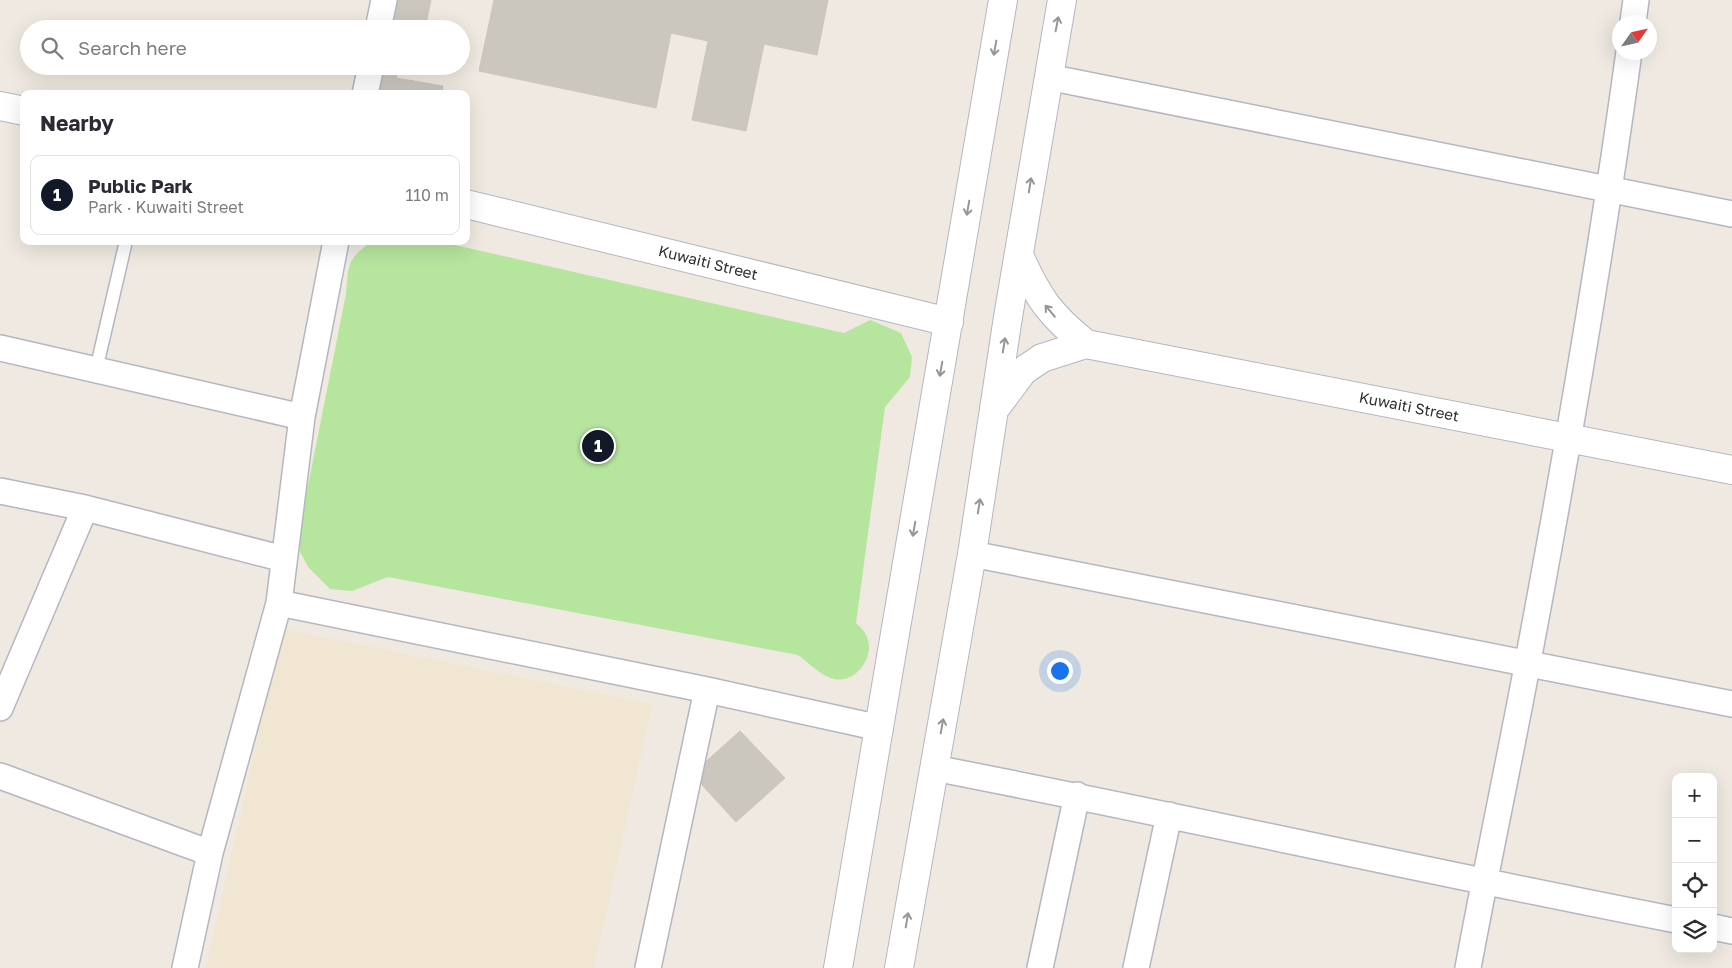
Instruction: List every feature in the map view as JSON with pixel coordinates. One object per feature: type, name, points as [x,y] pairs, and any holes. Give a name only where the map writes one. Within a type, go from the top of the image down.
[{"type":"street","points":[[380,20],[384,0]]},
{"type":"street","points":[[838,968],[1003,0]]},
{"type":"street","points":[[899,968],[972,554],[1062,0]]},
{"type":"street","points":[[1634,15],[1636,0]]},
{"type":"street","points":[[1468,968],[1528,663],[1568,438],[1610,189],[1628,60]]},
{"type":"street","points":[[366,90],[369,75]]},
{"type":"street","points":[[1048,77],[1732,214]]},
{"type":"street","points":[[0,106],[20,109]]},
{"type":"street","name":"Kuwaiti Street","points":[[470,205],[949,322]]},
{"type":"street","points":[[185,968],[210,853],[279,602],[302,417],[335,245]]},
{"type":"street","name":"Kuwaiti Street","points":[[1019,256],[1034,289],[1047,308],[1060,323],[1086,344],[1732,470]]},
{"type":"street","name":"Kuwaiti Street","points":[[994,410],[1023,371],[1042,358],[1086,344]]},
{"type":"street","points":[[0,348],[302,417]]},
{"type":"street","points":[[0,491],[85,508],[284,559]]},
{"type":"street","points":[[0,708],[85,508]]},
{"type":"street","points":[[972,554],[1732,704]]},
{"type":"street","points":[[279,602],[707,690],[880,728]]},
{"type":"street","points":[[648,968],[707,690]]},
{"type":"street","points":[[934,768],[1077,795],[1484,882],[1672,919]]},
{"type":"street","points":[[0,776],[210,853]]},
{"type":"street","points":[[1040,968],[1077,795]]},
{"type":"street","points":[[1136,968],[1169,815]]},
{"type":"street","points":[[1717,928],[1732,930]]},
{"type":"lane","points":[[96,370],[125,245]]},
{"type":"shaded area","points":[[282,629],[652,704],[594,968],[206,968]]},
{"type":"green space","points":[[367,245],[455,245],[844,333],[870,320],[901,333],[912,357],[910,377],[885,407],[856,623],[866,635],[869,651],[867,659],[857,673],[850,677],[834,679],[820,672],[798,655],[388,577],[352,591],[330,589],[309,568],[300,552],[300,526],[346,294],[350,263],[357,253]]},
{"type":"building","points":[[391,0],[431,0],[427,20],[387,20]]},
{"type":"building","points":[[494,0],[828,0],[817,55],[764,44],[746,131],[692,120],[708,41],[671,33],[656,108],[479,71]]},
{"type":"building","points":[[375,75],[397,75],[396,78],[443,86],[442,90],[372,90]]},
{"type":"building","points":[[740,731],[785,778],[736,822],[692,774]]},
{"type":"place","name":"Public Park","points":[[598,446]]}]
